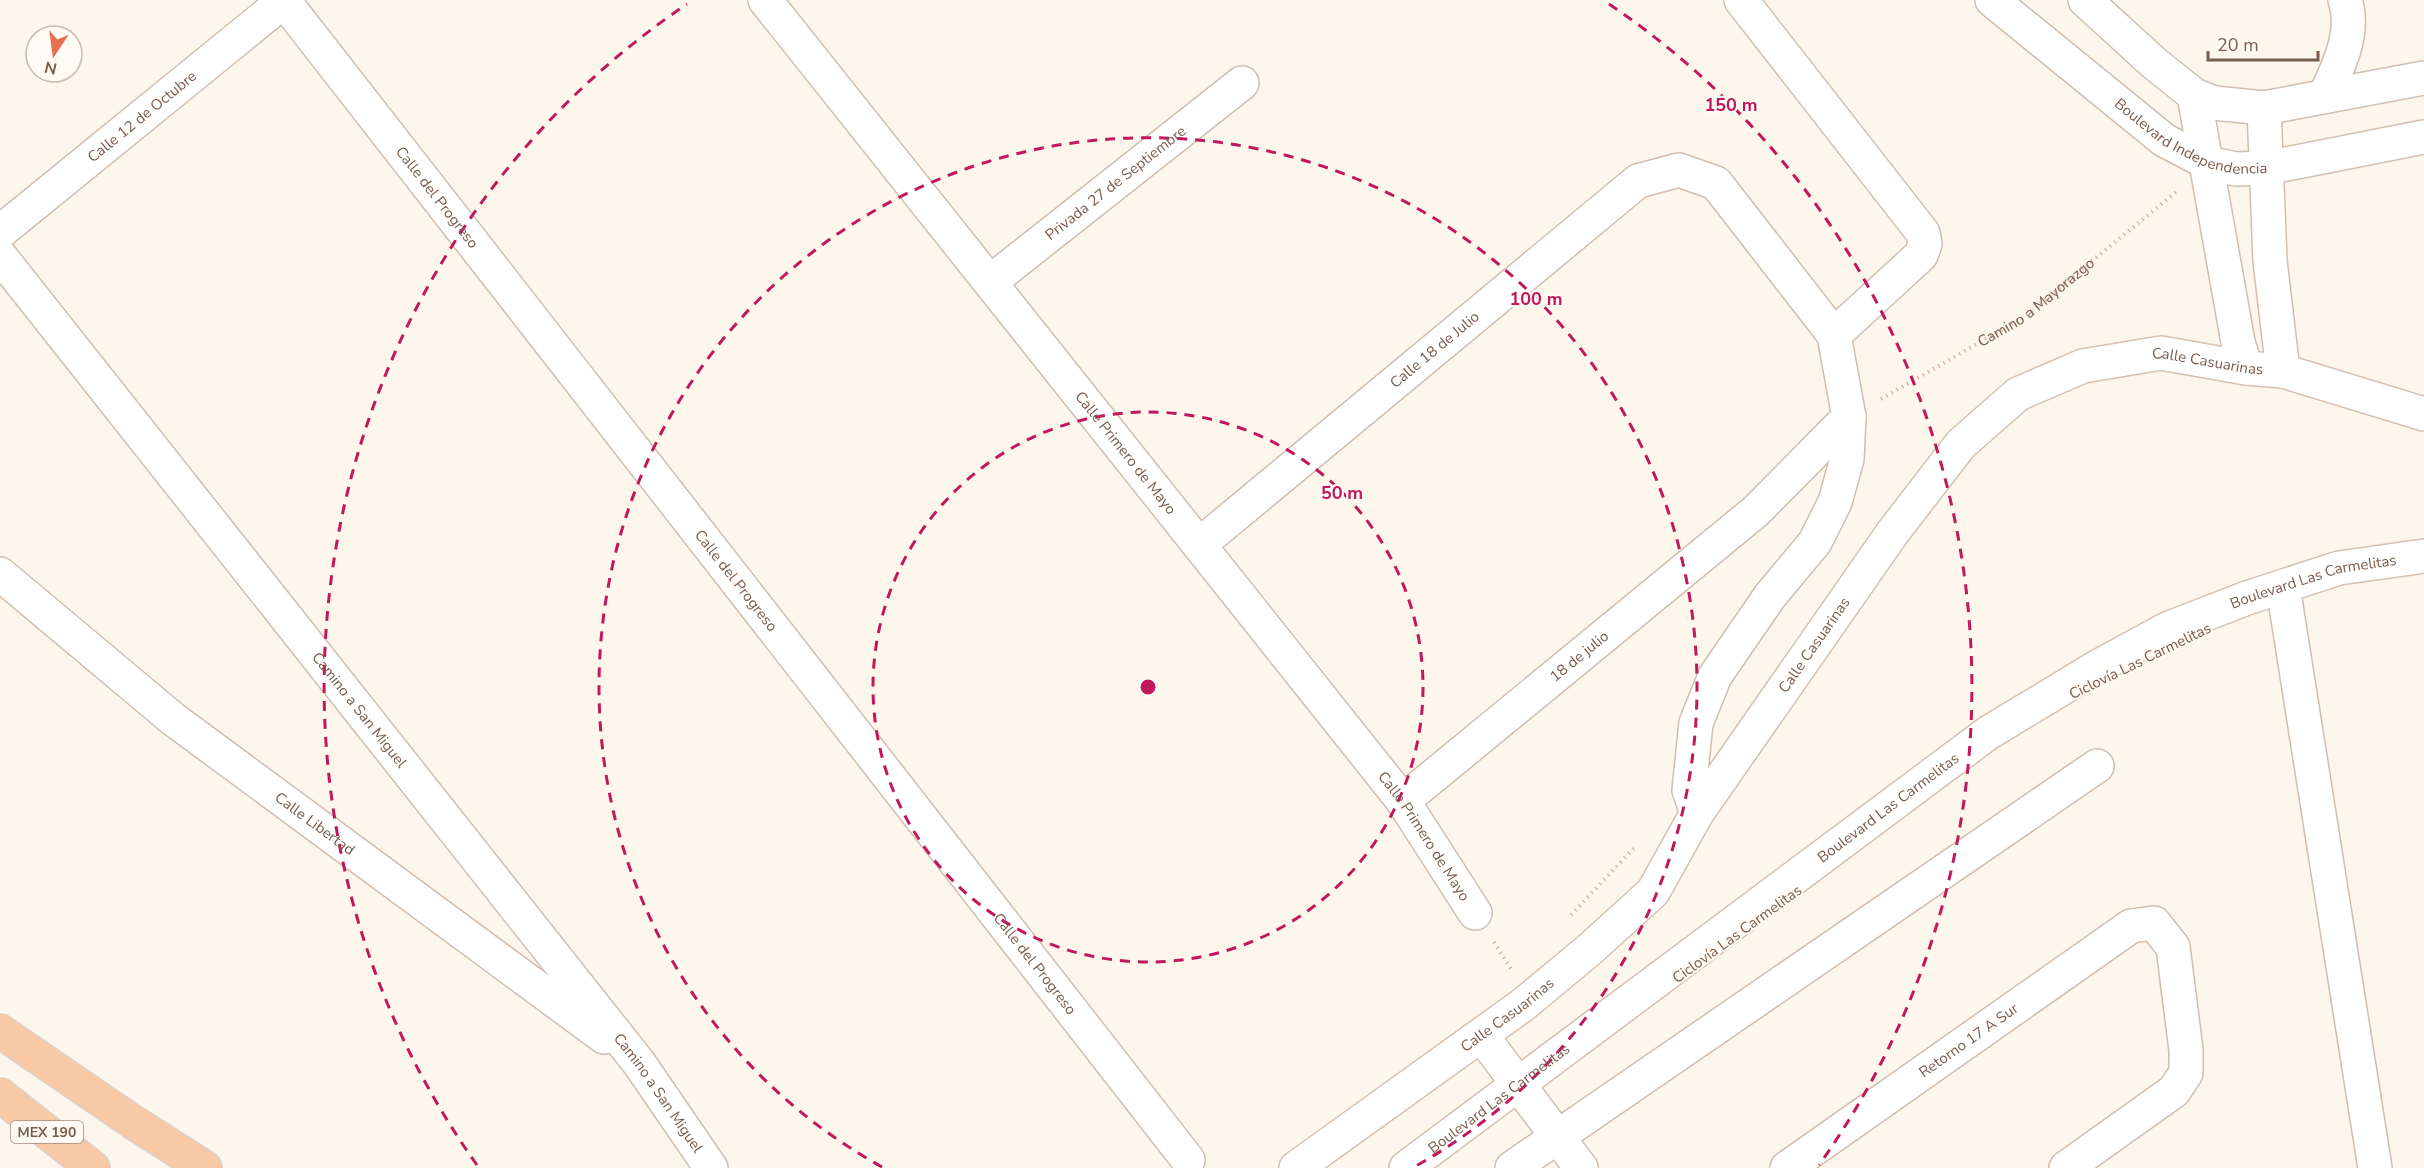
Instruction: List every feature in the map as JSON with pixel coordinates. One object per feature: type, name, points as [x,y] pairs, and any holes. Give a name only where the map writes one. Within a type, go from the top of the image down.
[{"type":"highway","points":[[0,1031],[205,1168]]},
{"type":"highway","name":"MEX 190","points":[[0,1095],[93,1168]]},
{"type":"street","name":"Calle Primero de Mayo","points":[[765,0],[1403,801],[1475,913]]},
{"type":"street","points":[[1697,813],[1689,790],[1696,723],[1715,676],[1770,596],[1815,542],[1830,512],[1847,459],[1849,417],[1834,335],[1921,255],[1925,244],[1923,233],[1741,0]]},
{"type":"street","name":"Boulevard Independencia","points":[[1992,0],[2164,140],[2208,163],[2236,169],[2266,168],[2424,137]]},
{"type":"street","points":[[2085,0],[2154,63],[2194,95],[2214,103],[2264,108],[2424,78]]},
{"type":"street","points":[[2325,96],[2342,60],[2348,29],[2345,0]]},
{"type":"street","name":"Calle 12 de Octubre","points":[[0,232],[284,1]]},
{"type":"street","name":"Calle del Progreso","points":[[284,1],[1188,1160]]},
{"type":"street","name":"Privada 27 de Septiembre","points":[[990,282],[1242,83]]},
{"type":"street","points":[[2194,95],[2208,163],[2238,342],[2246,369]]},
{"type":"street","points":[[2264,108],[2270,261],[2283,371]]},
{"type":"street","name":"Calle 18 de Julio","points":[[1199,545],[1638,181],[1679,170],[1716,183],[1834,335]]},
{"type":"street","name":"Camino a San Miguel","points":[[0,256],[639,1063],[711,1168]]},
{"type":"street","name":"Calle Casuarinas","points":[[1296,1168],[1524,1004],[1653,892],[1697,813],[1893,532],[1961,444],[2018,394],[2083,366],[2161,353],[2246,369],[2283,371],[2424,414]]},
{"type":"street","name":"18 de julio","points":[[1403,801],[1756,511],[1849,417]]},
{"type":"street","name":"Boulevard Las Carmelitas","points":[[1407,1168],[1517,1083],[1988,733],[2099,666],[2167,629],[2338,568],[2424,556]]},
{"type":"street","name":"Calle Libertad","points":[[0,574],[173,719],[639,1063]]},
{"type":"street","points":[[2283,587],[2376,1168]]},
{"type":"street","points":[[1512,1168],[2097,766]]},
{"type":"street","name":"Retorno 17 A Sur","points":[[1787,1168],[2130,926],[2154,923],[2173,947],[2186,1050],[2186,1073],[2174,1090],[2066,1168]]},
{"type":"street","points":[[1482,1035],[1581,1168]]},
{"type":"path","name":"Camino a Mayorazgo","points":[[1849,417],[2024,317],[2161,206],[2208,163]]}]
